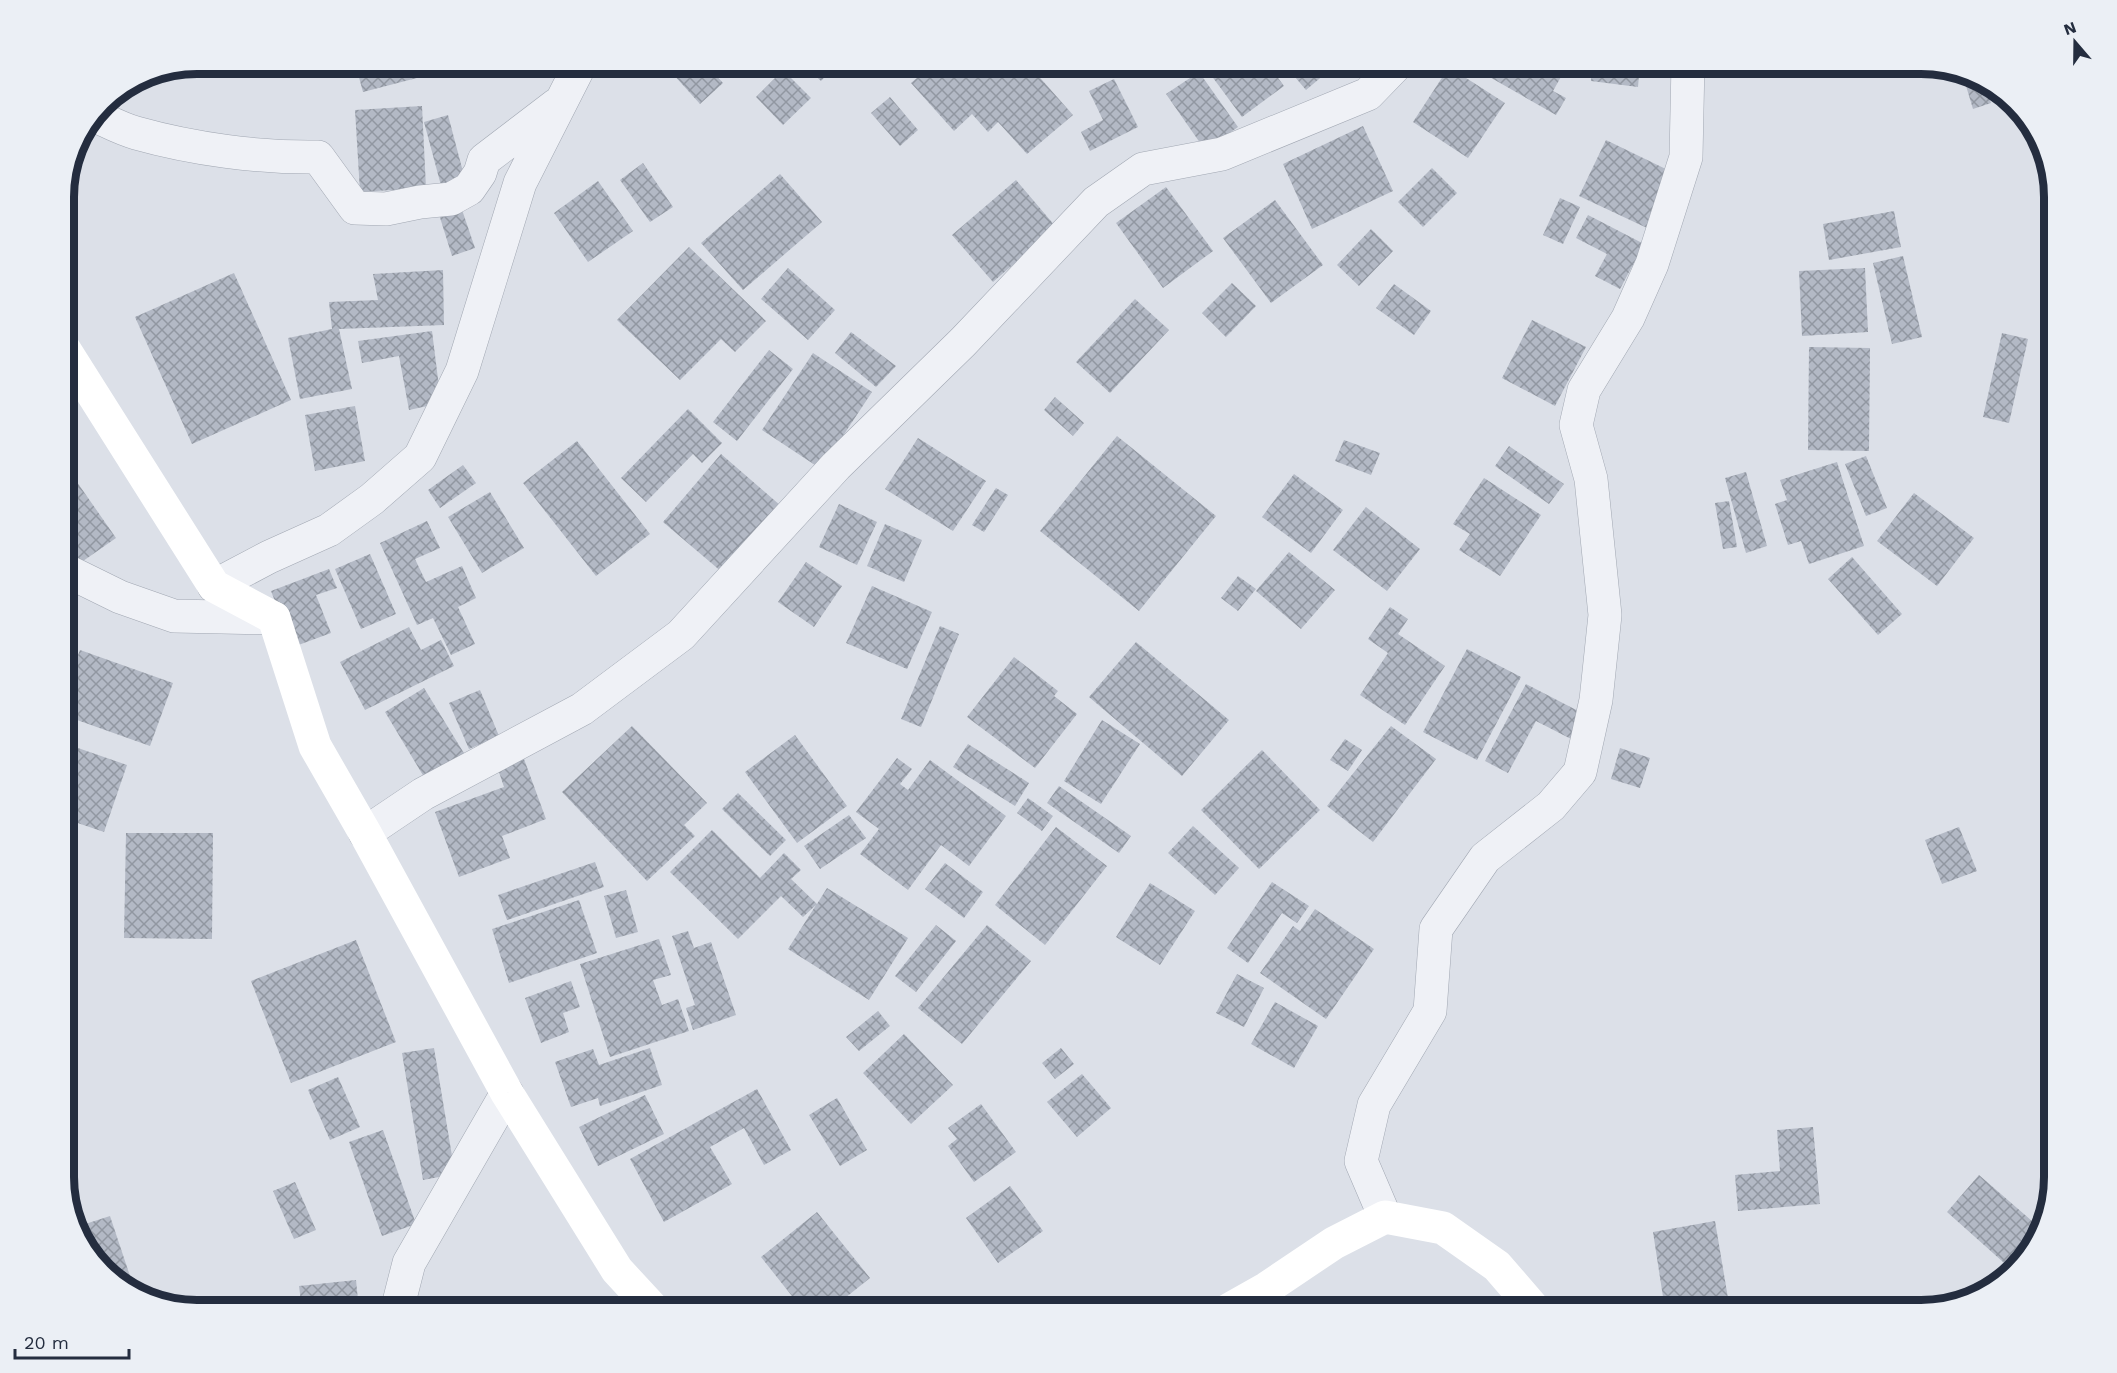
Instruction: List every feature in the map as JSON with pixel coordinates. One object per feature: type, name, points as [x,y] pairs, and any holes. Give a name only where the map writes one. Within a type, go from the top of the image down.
[{"type":"main road","points":[[74,364],[214,585],[274,618],[315,746],[366,832],[507,1093],[617,1270],[645,1300]]},
{"type":"main road","points":[[1246,1300],[1334,1243],[1385,1217],[1443,1228],[1497,1266],[1526,1300]]},
{"type":"street","points":[[214,585],[329,530],[372,499],[420,457],[462,370],[520,183],[575,74]]},
{"type":"street","points":[[366,832],[423,794],[582,709],[681,635],[836,466],[963,342],[1096,202],[1143,170],[1222,154],[1368,94],[1387,74]]},
{"type":"street","points":[[1385,1217],[1361,1161],[1374,1105],[1430,1011],[1436,929],[1485,858],[1551,806],[1580,772],[1596,700],[1605,615],[1591,479],[1576,425],[1584,390],[1628,318],[1652,264],[1686,157],[1688,74]]},
{"type":"street","points":[[101,118],[134,132],[178,143],[279,158],[318,157],[355,208],[386,209],[451,199],[469,189],[480,173],[484,160],[562,101]]},
{"type":"street","points":[[74,574],[120,597],[174,616],[274,618]]},
{"type":"street","points":[[400,1300],[410,1263],[507,1093]]},
{"type":"building","points":[[358,74],[432,74],[363,92]]},
{"type":"building","points":[[673,74],[715,74],[723,83],[700,104]]},
{"type":"building","points":[[779,74],[787,74],[811,98],[783,125],[756,97]]},
{"type":"building","points":[[814,74],[828,74],[821,81]]},
{"type":"building","points":[[921,74],[1037,74],[1073,115],[1027,154],[998,122],[988,132],[972,114],[954,131],[911,83]]},
{"type":"building","points":[[1196,74],[1200,74],[1238,127],[1205,150],[1166,94]]},
{"type":"building","points":[[1210,74],[1275,74],[1284,86],[1242,117]]},
{"type":"building","points":[[1292,74],[1325,74],[1306,90]]},
{"type":"building","points":[[1444,74],[1460,74],[1505,103],[1468,158],[1413,122]]},
{"type":"building","points":[[1484,74],[1563,74],[1553,91],[1566,98],[1556,115]]},
{"type":"building","points":[[1592,74],[1639,74],[1638,87],[1591,81]]},
{"type":"building","points":[[1114,79],[1138,127],[1090,151],[1081,132],[1103,120],[1089,91]]},
{"type":"building","points":[[1965,82],[1988,93],[1991,103],[1973,109]]},
{"type":"building","points":[[890,97],[918,130],[900,146],[871,113]]},
{"type":"building","points":[[422,106],[426,188],[360,192],[355,110]]},
{"type":"building","points":[[448,115],[467,187],[443,193],[424,122]]},
{"type":"building","points":[[1363,126],[1393,191],[1312,229],[1283,164]]},
{"type":"building","points":[[1606,140],[1674,173],[1647,228],[1579,196]]},
{"type":"building","points":[[643,163],[673,207],[650,222],[620,180]]},
{"type":"building","points":[[1432,168],[1457,193],[1423,227],[1398,202]]},
{"type":"building","points":[[780,174],[822,222],[743,290],[701,243]]},
{"type":"building","points":[[1016,180],[1056,227],[993,282],[952,235]]},
{"type":"building","points":[[598,181],[633,231],[588,262],[554,213]]},
{"type":"building","points":[[1166,187],[1213,251],[1163,288],[1116,223]]},
{"type":"building","points":[[1560,198],[1580,207],[1563,244],[1543,235]]},
{"type":"building","points":[[1275,200],[1323,265],[1271,303],[1223,238]]},
{"type":"building","points":[[459,201],[475,248],[452,256],[437,208]]},
{"type":"building","points":[[1894,211],[1901,247],[1829,260],[1823,224]]},
{"type":"building","points":[[1588,215],[1644,244],[1620,289],[1595,276],[1607,254],[1576,238]]},
{"type":"building","points":[[1371,229],[1393,251],[1359,286],[1337,265]]},
{"type":"building","points":[[689,247],[766,321],[735,352],[721,339],[680,380],[617,320]]},
{"type":"building","points":[[1903,256],[1922,337],[1892,344],[1873,263]]},
{"type":"building","points":[[788,268],[835,310],[808,340],[761,299]]},
{"type":"building","points":[[1865,268],[1868,332],[1802,336],[1799,271]]},
{"type":"building","points":[[443,270],[444,325],[339,329],[352,389],[300,399],[288,338],[332,329],[329,302],[378,300],[373,274]]},
{"type":"building","points":[[234,273],[291,400],[192,444],[135,317]]},
{"type":"building","points":[[1232,283],[1256,306],[1226,337],[1202,313]]},
{"type":"building","points":[[1394,284],[1431,311],[1414,335],[1376,308]]},
{"type":"building","points":[[1135,299],[1169,330],[1110,393],[1076,362]]},
{"type":"building","points":[[1532,320],[1586,347],[1555,406],[1502,378]]},
{"type":"building","points":[[432,331],[441,403],[409,410],[399,356],[362,363],[358,341]]},
{"type":"building","points":[[851,332],[896,366],[876,387],[835,353]]},
{"type":"building","points":[[2002,333],[2028,339],[2009,423],[1983,417]]},
{"type":"building","points":[[1809,347],[1870,348],[1869,451],[1808,450]]},
{"type":"building","points":[[769,350],[793,369],[737,441],[713,422]]},
{"type":"building","points":[[813,353],[872,392],[821,469],[762,430]]},
{"type":"building","points":[[1055,397],[1084,423],[1073,436],[1044,410]]},
{"type":"building","points":[[355,406],[365,461],[315,471],[305,415]]},
{"type":"building","points":[[688,409],[722,443],[702,463],[693,454],[646,502],[621,478]]},
{"type":"building","points":[[1117,436],[1216,516],[1139,611],[1040,531]]},
{"type":"building","points":[[918,438],[986,481],[953,531],[885,489]]},
{"type":"building","points":[[1344,440],[1380,453],[1371,475],[1335,461]]},
{"type":"building","points":[[577,441],[650,534],[596,576],[523,483]]},
{"type":"building","points":[[1509,446],[1564,484],[1549,504],[1495,466]]},
{"type":"building","points":[[721,454],[781,506],[723,573],[663,522]]},
{"type":"building","points":[[1866,456],[1887,508],[1866,516],[1845,464]]},
{"type":"building","points":[[1837,462],[1864,546],[1809,564],[1801,541],[1788,545],[1775,504],[1787,500],[1780,480]]},
{"type":"building","points":[[463,465],[476,483],[440,508],[428,490]]},
{"type":"building","points":[[1746,472],[1767,546],[1746,553],[1725,478]]},
{"type":"building","points":[[1294,474],[1343,510],[1311,553],[1262,517]]},
{"type":"building","points":[[74,478],[116,538],[74,567]]},
{"type":"building","points":[[1484,478],[1541,515],[1500,576],[1459,550],[1470,534],[1453,524]]},
{"type":"building","points":[[996,488],[1008,495],[984,532],[972,525]]},
{"type":"building","points":[[490,492],[524,548],[482,573],[448,517]]},
{"type":"building","points":[[1914,493],[1974,538],[1937,586],[1877,541]]},
{"type":"building","points":[[1729,501],[1737,547],[1723,549],[1715,503]]},
{"type":"building","points":[[839,504],[877,522],[857,565],[819,547]]},
{"type":"building","points":[[1366,507],[1420,549],[1387,591],[1333,550]]},
{"type":"building","points":[[427,521],[440,548],[415,559],[426,582],[462,566],[476,598],[458,607],[475,644],[451,655],[433,618],[417,625],[380,543]]},
{"type":"building","points":[[885,524],[922,540],[904,582],[867,566]]},
{"type":"building","points":[[1289,552],[1335,590],[1301,629],[1256,591]]},
{"type":"building","points":[[370,554],[396,614],[361,629],[335,569]]},
{"type":"building","points":[[1852,557],[1902,614],[1878,635],[1828,579]]},
{"type":"building","points":[[806,562],[842,586],[814,627],[778,602]]},
{"type":"building","points":[[329,569],[337,588],[316,595],[331,633],[293,647],[271,591]]},
{"type":"building","points":[[1238,576],[1256,589],[1238,611],[1221,598]]},
{"type":"building","points":[[872,586],[932,612],[907,669],[846,643]]},
{"type":"building","points":[[1390,607],[1408,619],[1398,634],[1445,666],[1405,725],[1360,695],[1388,653],[1368,639]]},
{"type":"building","points":[[940,626],[959,634],[921,727],[901,719]]},
{"type":"building","points":[[409,627],[421,650],[441,640],[454,666],[365,710],[340,662]]},
{"type":"building","points":[[1136,642],[1229,720],[1182,776],[1089,697]]},
{"type":"building","points":[[1467,649],[1521,677],[1477,760],[1423,732]]},
{"type":"building","points":[[80,650],[173,683],[150,746],[74,719],[74,665]]},
{"type":"building","points":[[1014,657],[1058,691],[1054,696],[1077,714],[1035,768],[967,717]]},
{"type":"building","points":[[1526,684],[1586,715],[1573,740],[1536,721],[1508,773],[1485,761]]},
{"type":"building","points":[[424,688],[470,763],[430,787],[385,712]]},
{"type":"building","points":[[480,690],[499,736],[469,749],[449,703]]},
{"type":"building","points":[[1102,720],[1140,744],[1101,804],[1064,781]]},
{"type":"building","points":[[632,726],[707,803],[684,825],[695,836],[647,881],[562,792]]},
{"type":"building","points":[[1391,726],[1436,759],[1373,842],[1327,806]]},
{"type":"building","points":[[795,735],[847,806],[797,843],[745,772]]},
{"type":"building","points":[[1345,739],[1362,750],[1348,771],[1330,760]]},
{"type":"building","points":[[968,744],[1029,783],[1015,806],[953,767]]},
{"type":"building","points":[[78,748],[127,765],[104,832],[74,822],[74,760]]},
{"type":"building","points":[[1620,748],[1650,758],[1640,788],[1611,779]]},
{"type":"building","points":[[1262,750],[1320,810],[1259,869],[1201,810]]},
{"type":"building","points":[[897,758],[912,769],[900,784],[908,790],[930,760],[1006,816],[969,866],[941,845],[908,890],[860,854],[879,829],[856,812]]},
{"type":"building","points":[[524,759],[546,819],[502,836],[510,858],[459,877],[435,812],[504,787],[498,769]]},
{"type":"building","points":[[1059,786],[1131,836],[1119,853],[1047,803]]},
{"type":"building","points":[[738,793],[786,840],[770,856],[722,809]]},
{"type":"building","points":[[1028,798],[1053,816],[1042,831],[1017,813]]},
{"type":"building","points":[[849,815],[866,838],[820,869],[804,846]]},
{"type":"building","points":[[1193,826],[1239,868],[1215,895],[1168,853]]},
{"type":"building","points":[[1056,827],[1107,866],[1045,945],[995,905]]},
{"type":"building","points":[[1959,827],[1977,871],[1942,884],[1925,840]]},
{"type":"building","points":[[712,830],[760,878],[784,853],[801,870],[791,879],[817,904],[827,888],[908,938],[869,1000],[788,949],[816,905],[803,917],[781,896],[738,939],[670,872]]},
{"type":"building","points":[[126,833],[213,833],[212,939],[124,938]]},
{"type":"building","points":[[595,862],[604,887],[507,920],[498,895]]},
{"type":"building","points":[[945,863],[983,892],[964,918],[925,889]]},
{"type":"building","points":[[1272,882],[1309,906],[1297,923],[1282,913],[1248,963],[1227,948]]},
{"type":"building","points":[[1150,883],[1195,911],[1160,965],[1116,937]]},
{"type":"building","points":[[626,890],[638,932],[616,938],[604,896]]},
{"type":"building","points":[[579,900],[597,953],[509,983],[492,929]]},
{"type":"building","points":[[1315,909],[1374,949],[1326,1019],[1260,973],[1293,926],[1300,931]]},
{"type":"building","points":[[936,925],[956,941],[916,992],[895,976]]},
{"type":"building","points":[[987,925],[1031,961],[962,1044],[918,1008]]},
{"type":"building","points":[[688,931],[694,948],[711,942],[736,1015],[693,1030],[686,1008],[695,1005],[672,936]]},
{"type":"building","points":[[659,939],[671,975],[653,980],[662,1005],[678,999],[689,1031],[610,1057],[580,964]]},
{"type":"building","points":[[356,940],[396,1042],[291,1083],[251,981]]},
{"type":"building","points":[[1237,974],[1264,988],[1244,1027],[1216,1013]]},
{"type":"building","points":[[571,981],[580,1007],[563,1013],[569,1032],[541,1043],[525,998]]},
{"type":"building","points":[[1275,1002],[1318,1026],[1294,1068],[1251,1044]]},
{"type":"building","points":[[878,1011],[890,1026],[859,1051],[846,1037]]},
{"type":"building","points":[[904,1034],[953,1085],[911,1124],[863,1073]]},
{"type":"building","points":[[434,1048],[455,1174],[423,1180],[402,1053]]},
{"type":"building","points":[[650,1048],[662,1085],[600,1106],[598,1098],[571,1107],[555,1062],[593,1049],[599,1065]]},
{"type":"building","points":[[1061,1048],[1074,1064],[1055,1079],[1042,1063]]},
{"type":"building","points":[[1082,1074],[1111,1108],[1077,1137],[1047,1102]]},
{"type":"building","points":[[338,1077],[360,1127],[330,1140],[308,1090]]},
{"type":"building","points":[[757,1089],[791,1150],[764,1165],[744,1128],[710,1147],[732,1184],[664,1222],[630,1159]]},
{"type":"building","points":[[645,1095],[664,1134],[598,1166],[579,1127]]},
{"type":"building","points":[[837,1098],[867,1150],[840,1166],[809,1115]]},
{"type":"building","points":[[981,1104],[1016,1152],[974,1182],[948,1146],[957,1139],[948,1128]]},
{"type":"building","points":[[1813,1127],[1820,1204],[1738,1211],[1735,1175],[1780,1171],[1777,1130]]},
{"type":"building","points":[[383,1130],[416,1224],[382,1236],[349,1142]]},
{"type":"building","points":[[1979,1175],[2034,1223],[2023,1245],[2006,1265],[1947,1212]]},
{"type":"building","points":[[295,1182],[316,1230],[294,1239],[273,1191]]},
{"type":"building","points":[[1010,1186],[1043,1231],[998,1263],[966,1218]]},
{"type":"building","points":[[817,1212],[870,1278],[842,1300],[795,1300],[761,1257]]},
{"type":"building","points":[[110,1216],[132,1281],[104,1258],[83,1225]]},
{"type":"building","points":[[1715,1221],[1728,1300],[1663,1300],[1653,1232]]},
{"type":"building","points":[[356,1280],[358,1300],[301,1300],[299,1286]]}]
